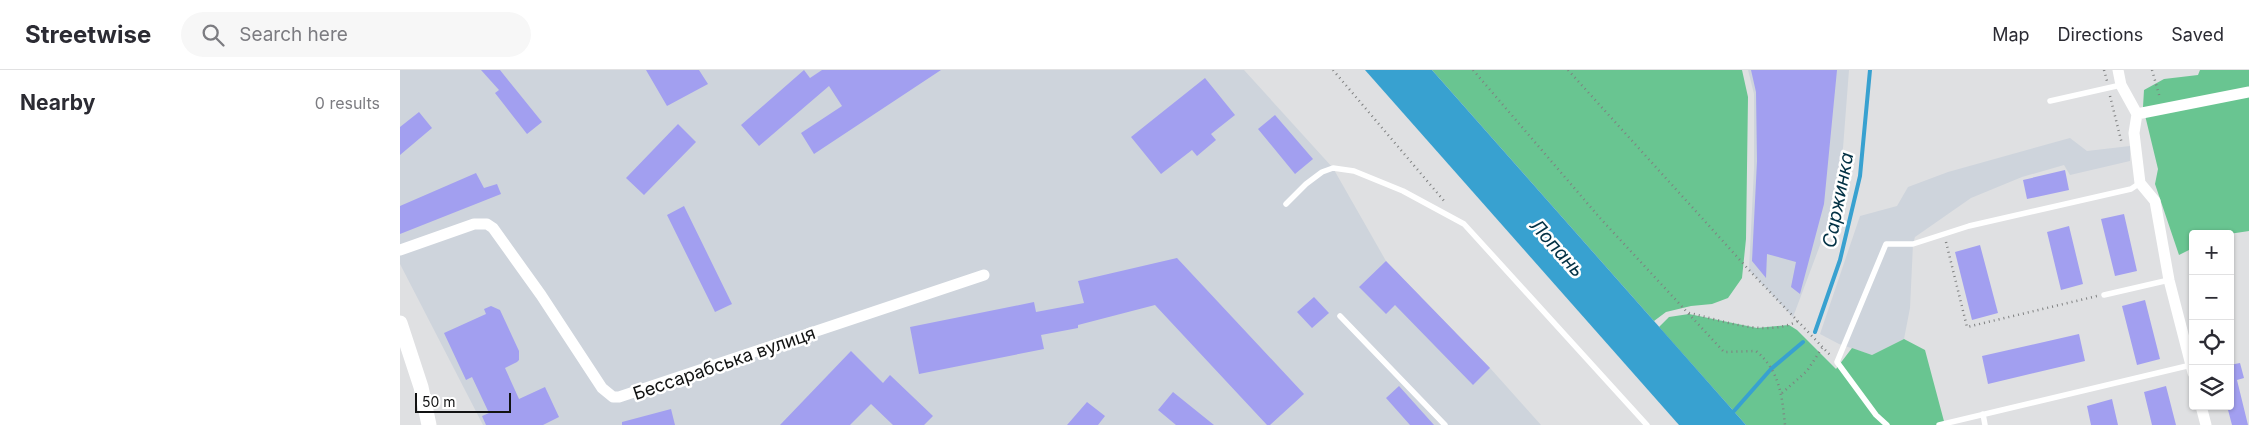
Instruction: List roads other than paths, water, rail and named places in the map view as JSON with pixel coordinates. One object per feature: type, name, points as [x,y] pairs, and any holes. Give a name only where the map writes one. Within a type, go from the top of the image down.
[{"type":"street","points":[[2118,70],[2121,85],[2137,114],[2134,133],[2140,183],[2155,201],[2169,280],[2191,365]]},
{"type":"street","points":[[2137,114],[2249,92]]},
{"type":"street","name":"Бессарабська вулиця","points":[[400,250],[474,224],[487,224],[493,228],[541,295],[602,388],[613,397],[619,397],[984,275]]},
{"type":"street","points":[[400,323],[421,387],[429,425]]},
{"type":"street","points":[[2202,410],[2206,425]]},
{"type":"lane","points":[[2050,101],[2121,85]]},
{"type":"lane","points":[[1286,204],[1306,184],[1322,172],[1333,168],[1354,171],[1403,191],[1464,224],[1647,425]]},
{"type":"lane","points":[[1887,425],[1876,415],[1837,362],[1886,244],[1913,244],[1969,226],[2131,189],[2140,183]]},
{"type":"lane","points":[[2104,295],[2169,280]]},
{"type":"lane","points":[[1340,316],[1445,425]]},
{"type":"lane","points":[[1939,425],[2189,370]]},
{"type":"lane","points":[[1983,414],[1985,425]]},
{"type":"water","name":"Лопань","points":[[1365,70],[1432,70],[1746,425],[1679,425]]},
{"type":"waterway","name":"Саржинка","points":[[1815,332],[1840,260],[1860,176],[1870,70]]},
{"type":"waterway","name":"Саржинка","points":[[1734,411],[1771,369],[1803,342]]}]
